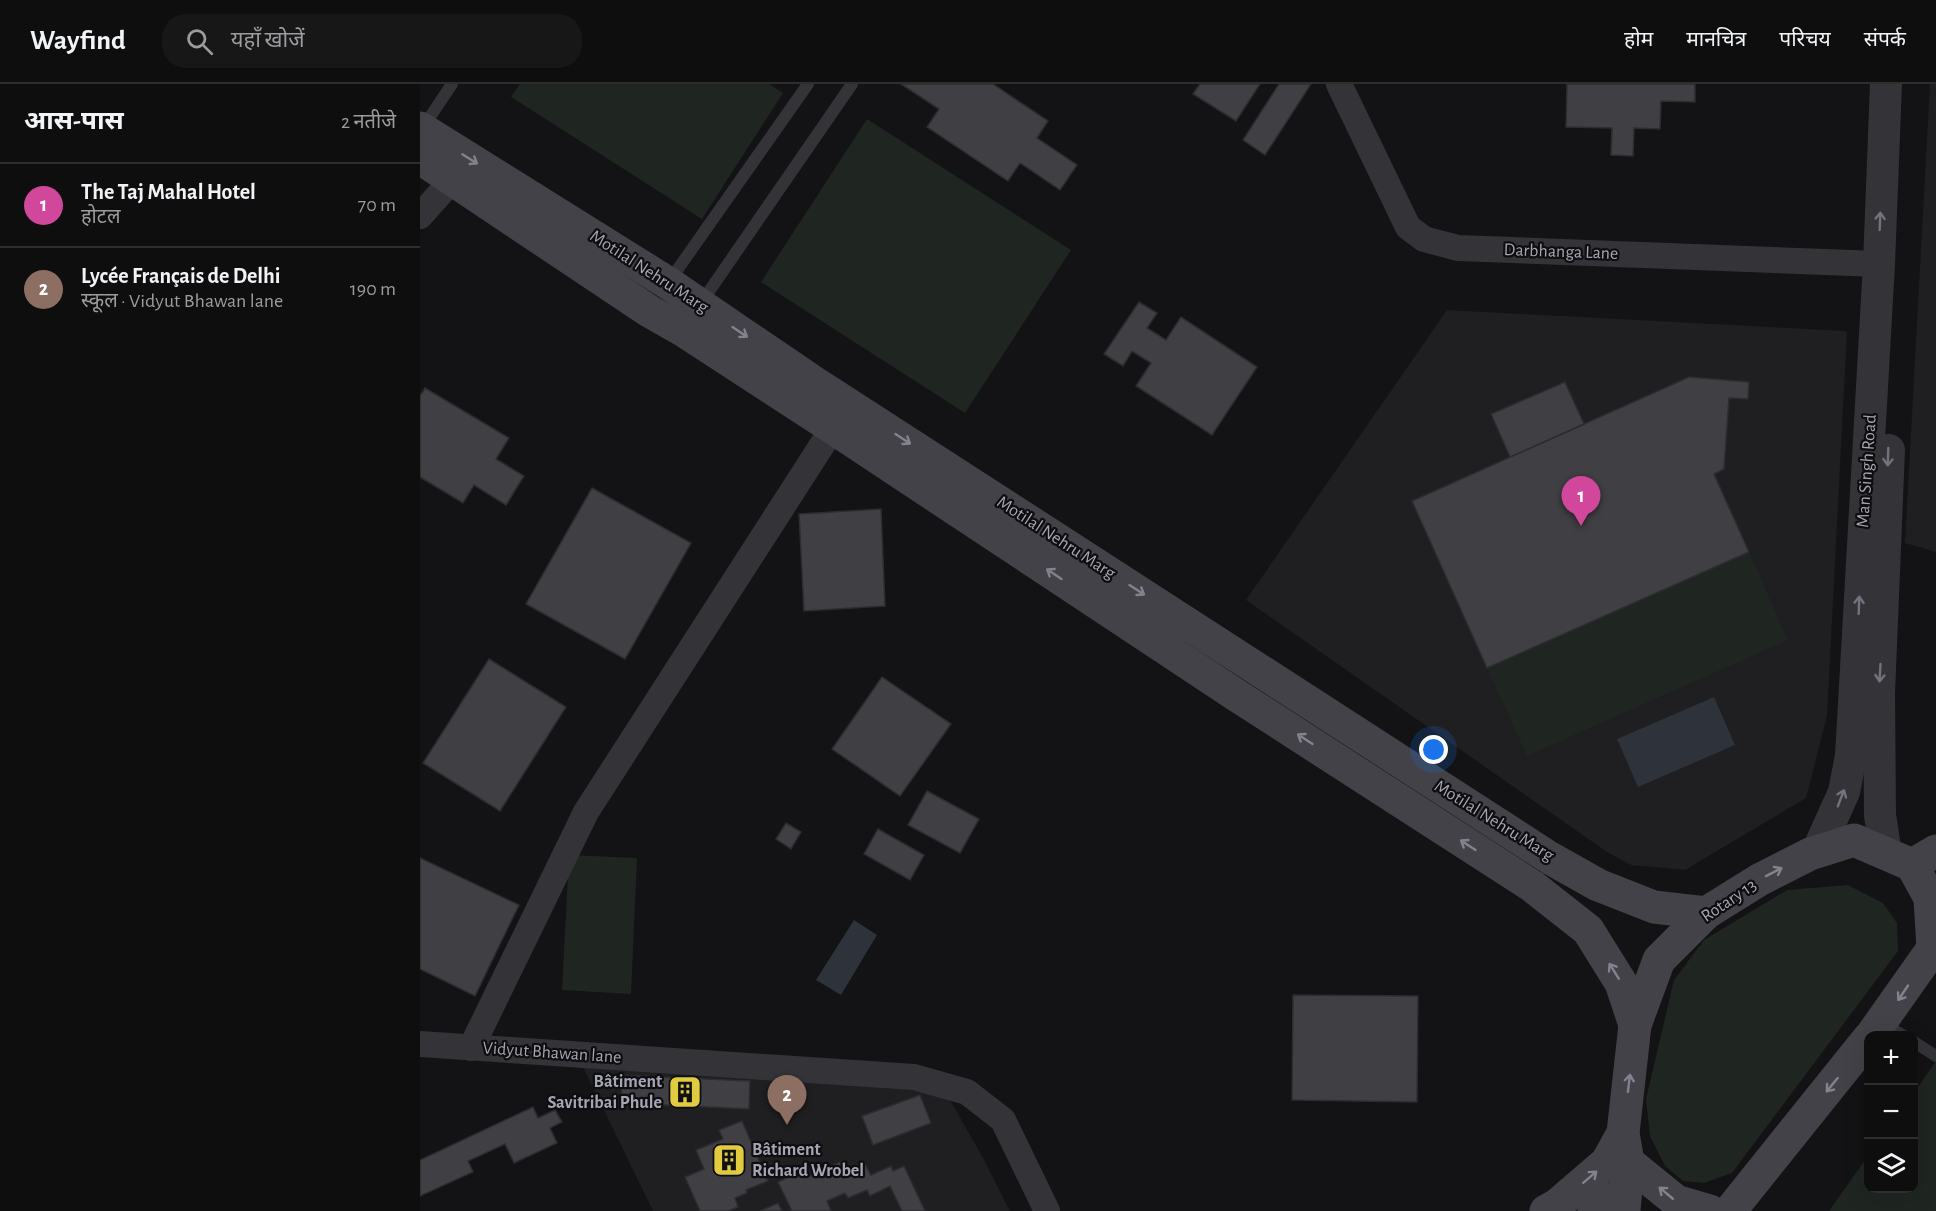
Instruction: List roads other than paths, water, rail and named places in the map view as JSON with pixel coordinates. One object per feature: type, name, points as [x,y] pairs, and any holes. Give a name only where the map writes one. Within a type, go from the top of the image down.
[{"type":"main road","name":"Motilal Nehru Marg","points":[[420,137],[453,179],[692,318],[809,379],[1246,681],[1532,886],[1588,930],[1622,983],[1635,1025]]},
{"type":"main road","name":"Motilal Nehru Marg","points":[[420,137],[658,297]]},
{"type":"main road","name":"Motilal Nehru Marg","points":[[692,318],[833,428],[1246,681],[1338,722],[1550,858],[1598,885],[1654,907],[1706,913]]},
{"type":"main road","name":"Rotary 13","points":[[1625,1174],[1635,1025],[1659,960],[1706,913],[1759,880],[1817,852],[1854,840],[1911,856]]},
{"type":"main road","points":[[1882,1031],[1934,947],[1930,898],[1911,856]]},
{"type":"main road","points":[[1730,1211],[1864,1053]]},
{"type":"main road","points":[[1546,1211],[1557,1205],[1608,1162],[1625,1174],[1676,1201],[1710,1211]]},
{"type":"main road","points":[[1594,1211],[1625,1174]]},
{"type":"street","name":"Darbhanga Lane","points":[[1339,84],[1408,227],[1424,239],[1458,248],[1879,264]]},
{"type":"street","name":"Man Singh Road","points":[[1817,852],[1844,792],[1851,756],[1879,264],[1886,84]]},
{"type":"street","name":"Man Singh Road","points":[[1907,84],[1901,232],[1890,404],[1879,693],[1880,815],[1911,856]]},
{"type":"street","points":[[420,216],[453,179]]},
{"type":"street","points":[[471,1048],[586,812],[833,428]]},
{"type":"street","name":"Vidyut Bhawan lane","points":[[420,1044],[914,1077],[967,1092],[1003,1120],[1047,1211]]},
{"type":"lane","points":[[420,137],[452,84]]},
{"type":"lane","points":[[658,297],[808,84]]},
{"type":"lane","points":[[692,318],[852,84]]},
{"type":"lane","points":[[1918,1045],[1936,1056]]},
{"type":"place","name":"The Taj Mahal Hotel","points":[[1581,526]]},
{"type":"place","name":"Bâtiment Savitribai Phule","points":[[685,1092]]},
{"type":"place","name":"Lycée Français de Delhi","points":[[787,1125]]},
{"type":"place","name":"Bâtiment Richard Wrobel","points":[[729,1160]]}]
